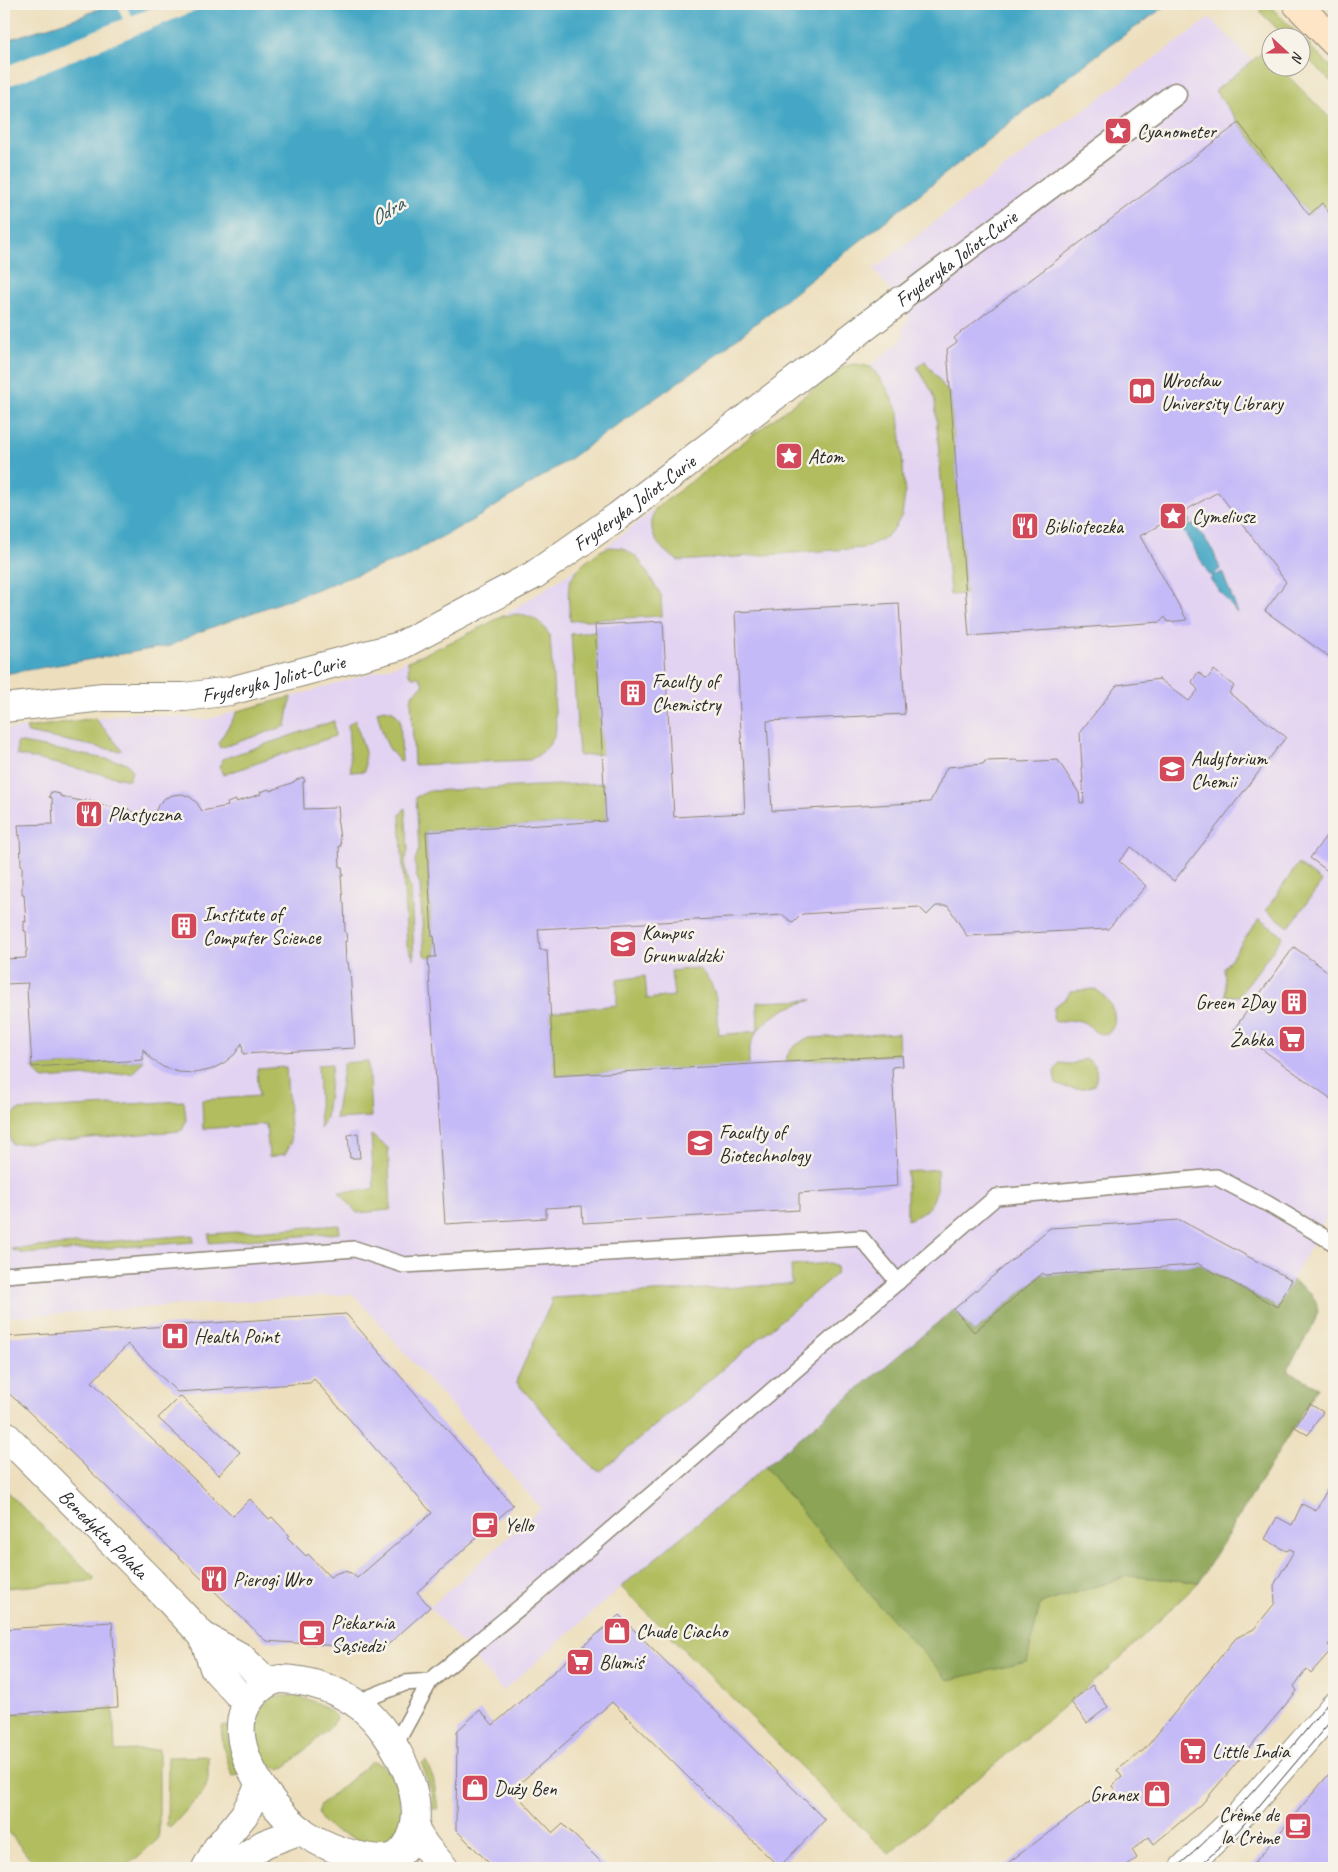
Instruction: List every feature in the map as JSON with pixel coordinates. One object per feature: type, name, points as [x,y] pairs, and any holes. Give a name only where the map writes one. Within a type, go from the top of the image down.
[{"type":"main road","points":[[1297,4],[1334,42]]},
{"type":"street","name":"Fryderyka Joliot-Curie","points":[[4,708],[103,697],[185,697],[230,691],[352,668],[400,646],[534,575],[618,516],[898,301],[1175,94]]},
{"type":"street","name":"Benedykta Polaka","points":[[4,1434],[151,1581],[202,1636],[240,1657],[268,1683]]},
{"type":"street","name":"Benedykta Polaka","points":[[202,1636],[214,1668],[246,1703]]},
{"type":"street","points":[[280,1679],[312,1683],[327,1688],[352,1701],[378,1724],[394,1747],[412,1786],[417,1821],[415,1830],[395,1864],[347,1853],[328,1846],[301,1830],[260,1785],[250,1767],[240,1736],[246,1703],[255,1692],[268,1683],[280,1679]]},
{"type":"street","points":[[1184,1868],[1241,1814],[1334,1707]]},
{"type":"street","points":[[206,1868],[217,1848],[244,1815],[260,1785]]},
{"type":"street","points":[[224,1868],[234,1864],[264,1844],[301,1830]]},
{"type":"street","points":[[415,1830],[425,1846],[444,1868]]},
{"type":"lane","points":[[394,1747],[430,1681],[535,1594],[996,1197],[1216,1177],[1268,1204],[1334,1243]]},
{"type":"lane","points":[[4,1275],[355,1249],[404,1265],[861,1238],[898,1282]]},
{"type":"lane","points":[[352,1701],[368,1698],[405,1683],[430,1681]]},
{"type":"shaded area","name":"Kampus Grunwaldzki","points":[[1210,18],[1252,60],[1260,54],[1260,78],[1290,78],[1334,122],[1334,1204],[1277,1307],[1298,1351],[1287,1370],[1318,1387],[1199,1582],[1113,1665],[888,1854],[621,1587],[503,1691],[430,1607],[541,1508],[353,1294],[4,1317],[4,730],[138,713],[205,720],[397,665],[460,638],[503,616],[579,567],[841,368],[856,364],[869,367],[902,340],[904,325],[910,317],[874,269],[1028,150]]},
{"type":"green space","points":[[1262,4],[1268,4],[1292,28],[1277,28],[1260,12]]},
{"type":"green space","points":[[1310,46],[1334,70],[1334,85],[1310,61]]},
{"type":"green space","points":[[1260,54],[1260,78],[1290,78],[1334,122],[1334,220],[1322,203],[1309,215],[1215,91]]},
{"type":"green space","points":[[925,361],[951,396],[966,594],[950,595],[935,402],[933,393],[917,367]]},
{"type":"green space","points":[[856,364],[871,367],[886,387],[899,413],[905,495],[902,515],[888,535],[864,548],[679,561],[659,545],[655,539],[652,526],[655,509],[841,368]]},
{"type":"green space","points":[[610,547],[623,548],[638,558],[661,595],[662,616],[570,621],[568,595],[570,581],[579,568],[595,554]]},
{"type":"green space","points":[[517,614],[536,620],[550,636],[556,726],[551,742],[540,754],[530,760],[414,765],[411,700],[413,693],[424,685],[419,677],[413,677],[409,674],[408,661],[503,616]]},
{"type":"green space","points":[[596,632],[603,754],[579,756],[571,634]]},
{"type":"green space","points":[[291,697],[286,726],[220,748],[218,743],[238,711]]},
{"type":"green space","points":[[384,709],[393,711],[400,719],[402,762],[388,746],[383,733],[377,711]]},
{"type":"green space","points":[[95,718],[122,750],[118,751],[28,733],[26,728]]},
{"type":"green space","points":[[355,720],[365,752],[365,771],[351,772],[348,725]]},
{"type":"green space","points":[[334,721],[335,736],[223,775],[220,768],[222,759]]},
{"type":"green space","points":[[17,742],[127,763],[132,771],[129,780],[17,755]]},
{"type":"green space","points":[[604,783],[606,821],[426,832],[432,935],[434,936],[436,957],[424,955],[420,885],[416,875],[415,860],[419,849],[416,797],[429,791]]},
{"type":"green space","points":[[405,808],[408,850],[405,870],[411,889],[414,959],[407,946],[400,815]]},
{"type":"green space","points":[[1298,864],[1322,882],[1289,927],[1266,910]]},
{"type":"green space","points":[[1259,919],[1283,936],[1239,996],[1226,996],[1224,968]]},
{"type":"green space","points":[[698,968],[705,975],[714,991],[719,1035],[758,1031],[749,1051],[749,1065],[554,1076],[550,1012],[617,1005],[617,980],[645,976],[647,999],[674,996],[671,971]]},
{"type":"green space","points":[[1095,989],[1109,1003],[1114,1015],[1113,1027],[1109,1033],[1096,1032],[1080,1021],[1059,1022],[1053,1019],[1054,1007],[1066,998],[1071,991]]},
{"type":"green space","points":[[812,1000],[800,1003],[777,1014],[758,1031],[757,1002]]},
{"type":"green space","points":[[898,1033],[899,1055],[785,1062],[794,1047],[810,1038]]},
{"type":"green space","points":[[1086,1059],[1093,1063],[1096,1069],[1094,1085],[1075,1089],[1056,1084],[1054,1072],[1059,1063],[1071,1064]]},
{"type":"green space","points":[[143,1060],[133,1073],[43,1079],[32,1067]]},
{"type":"green space","points":[[368,1061],[371,1117],[335,1119],[344,1063]]},
{"type":"green space","points":[[332,1064],[326,1117],[320,1129],[318,1065]]},
{"type":"green space","points":[[286,1067],[291,1143],[285,1154],[269,1157],[266,1124],[203,1129],[202,1100],[259,1096],[257,1069]]},
{"type":"green space","points":[[184,1101],[186,1119],[183,1129],[180,1131],[12,1144],[9,1135],[10,1121],[18,1110]]},
{"type":"green space","points":[[371,1135],[388,1148],[391,1207],[390,1210],[357,1213],[339,1192],[374,1189]]},
{"type":"green space","points":[[937,1169],[937,1187],[932,1201],[923,1212],[907,1220],[907,1172]]},
{"type":"green space","points":[[339,1225],[340,1233],[209,1243],[209,1234]]},
{"type":"green space","points":[[193,1235],[194,1242],[24,1254],[11,1249]]},
{"type":"green space","points":[[830,1263],[837,1267],[836,1274],[601,1471],[593,1468],[517,1383],[517,1379],[551,1303],[551,1298],[792,1284],[791,1266]]},
{"type":"green space","points":[[1197,1263],[1276,1307],[1292,1280],[1310,1293],[1316,1301],[1318,1311],[1313,1326],[1287,1370],[1318,1387],[1199,1582],[1128,1576],[1040,1604],[1027,1662],[948,1680],[880,1606],[765,1467],[954,1309],[974,1332],[1043,1273],[1045,1275],[1195,1265]]},
{"type":"green space","points":[[765,1467],[880,1606],[1027,1662],[1040,1604],[1128,1576],[1199,1582],[1113,1665],[888,1854],[621,1587]]},
{"type":"green space","points":[[4,1489],[94,1577],[93,1581],[4,1588]]},
{"type":"green space","points":[[281,1696],[311,1700],[325,1707],[336,1717],[333,1725],[288,1765],[279,1769],[271,1766],[264,1757],[260,1746],[258,1720],[261,1709],[267,1701]]},
{"type":"green space","points":[[113,1707],[115,1751],[159,1749],[159,1833],[157,1840],[125,1868],[37,1868],[4,1826],[4,1714]]},
{"type":"green space","points":[[227,1726],[231,1752],[238,1775],[232,1776],[223,1745],[221,1727]]},
{"type":"green space","points":[[208,1756],[208,1778],[205,1790],[170,1828],[167,1826],[168,1757]]},
{"type":"green space","points":[[426,1761],[434,1781],[438,1809],[433,1809],[432,1793],[422,1764]]},
{"type":"green space","points":[[371,1762],[381,1765],[390,1773],[400,1797],[401,1811],[400,1823],[395,1834],[386,1840],[372,1842],[339,1833],[326,1825],[318,1813],[321,1805]]},
{"type":"water","name":"Odra","points":[[110,4],[1169,4],[1110,45],[1035,103],[704,364],[565,462],[482,515],[403,558],[199,632],[170,646],[4,674],[4,41],[82,16]]},
{"type":"water","points":[[1183,510],[1191,521],[1187,524],[1189,526],[1193,524],[1212,548],[1220,569],[1215,573],[1217,575],[1222,572],[1238,613],[1210,579],[1213,575],[1210,576],[1183,530],[1184,526],[1182,527],[1178,522],[1175,524],[1178,528],[1174,531],[1166,520],[1171,517],[1174,520],[1176,519],[1174,515]]},
{"type":"pier","points":[[117,4],[126,4],[131,16],[161,4],[212,4],[4,88],[4,67],[123,19]]},
{"type":"building","name":"Wrocław University Library","points":[[1239,123],[1309,215],[1322,203],[1334,220],[1334,648],[1328,656],[1265,611],[1286,582],[1218,492],[1186,510],[1184,508],[1162,519],[1165,522],[1140,536],[1187,620],[1168,622],[1165,617],[1160,622],[969,636],[947,349],[957,342],[954,338],[961,332]]},
{"type":"building","points":[[899,603],[905,714],[767,721],[772,811],[930,802],[947,767],[983,764],[985,761],[1017,760],[1019,762],[1058,760],[1079,793],[1080,803],[1084,803],[1080,732],[1117,685],[1159,679],[1189,701],[1198,690],[1192,682],[1198,672],[1207,679],[1214,670],[1234,686],[1229,693],[1286,737],[1174,881],[1131,847],[1119,861],[1146,886],[1108,929],[967,936],[948,906],[936,906],[927,915],[919,907],[802,914],[793,923],[783,915],[538,929],[540,950],[547,950],[554,1076],[902,1055],[903,1066],[892,1067],[898,1186],[799,1193],[799,1210],[583,1223],[582,1206],[546,1208],[546,1218],[445,1224],[428,957],[436,957],[434,936],[432,936],[426,832],[606,821],[595,625],[663,621],[674,817],[745,813],[735,612]]},
{"type":"building","name":"Institute of Computer Science","points":[[303,777],[305,782],[303,782],[304,809],[334,808],[338,806],[339,817],[337,817],[341,846],[339,846],[340,867],[342,867],[343,876],[341,876],[347,941],[345,941],[346,962],[348,962],[350,970],[355,1048],[243,1054],[242,1043],[235,1054],[224,1063],[210,1070],[194,1073],[178,1072],[163,1067],[151,1059],[143,1049],[143,1060],[32,1067],[28,983],[4,984],[4,959],[26,958],[27,951],[26,931],[24,931],[24,921],[26,922],[24,894],[22,894],[22,865],[18,825],[53,824],[52,798],[49,797],[51,792],[85,802],[86,799],[94,801],[94,803],[120,809],[120,807],[129,809],[129,812],[155,813],[158,805],[165,798],[182,794],[190,797],[202,811],[228,806],[227,803],[261,794],[260,792],[269,789],[270,791]]},
{"type":"building","points":[[1334,825],[1334,864],[1329,872],[1310,858]]},
{"type":"building","name":"Green 2Day","points":[[1294,947],[1334,976],[1334,1101],[1234,1029]]},
{"type":"building","points":[[358,1133],[360,1158],[350,1158],[348,1135]]},
{"type":"building","points":[[1180,1220],[1292,1280],[1277,1307],[1197,1263],[1195,1265],[1045,1275],[1043,1273],[974,1332],[954,1309],[1050,1228]]},
{"type":"building","points":[[346,1314],[513,1505],[417,1592],[430,1607],[383,1649],[266,1641],[4,1389],[4,1337]],"holes":[[[128,1344],[177,1392],[310,1383],[314,1379],[432,1513],[357,1578],[351,1573],[344,1571],[330,1577],[308,1554],[306,1556],[287,1537],[289,1535],[272,1517],[269,1519],[250,1499],[233,1516],[92,1382]]]},
{"type":"building","points":[[180,1396],[240,1452],[219,1475],[158,1418]]},
{"type":"building","points":[[1310,1404],[1323,1412],[1308,1435],[1295,1427]]},
{"type":"building","points":[[1334,1476],[1334,1638],[1328,1645],[1332,1649],[1311,1673],[1307,1669],[1294,1686],[1297,1691],[1202,1804],[1154,1844],[1149,1837],[1132,1850],[1137,1858],[1125,1868],[1001,1868],[1094,1799],[1097,1804],[1115,1790],[1112,1786],[1122,1777],[1117,1770],[1144,1750],[1236,1638],[1254,1629],[1275,1603],[1274,1585],[1294,1551],[1290,1549],[1286,1551],[1265,1539],[1277,1517],[1292,1525],[1302,1504],[1316,1511]]},
{"type":"building","points":[[619,1615],[825,1820],[779,1867],[612,1702],[512,1790],[553,1833],[563,1824],[607,1868],[494,1868],[456,1830],[457,1731],[480,1710],[493,1725]]},
{"type":"building","points":[[112,1622],[118,1707],[4,1714],[4,1629]]},
{"type":"building","points":[[1092,1685],[1108,1707],[1087,1723],[1071,1702]]},
{"type":"building","points":[[1334,1768],[1334,1868],[1250,1868],[1282,1830]]},
{"type":"tram line","points":[[1175,1868],[1203,1844],[1246,1799],[1292,1748],[1334,1694]]},
{"type":"tram line","points":[[1197,1868],[1238,1831],[1334,1717]]},
{"type":"place","name":"Cyanometer","points":[[1118,131]]},
{"type":"place","name":"Wrocław University Library","points":[[1142,391]]},
{"type":"place","name":"Atom","points":[[789,456]]},
{"type":"place","name":"Cymeliusz","points":[[1173,516]]},
{"type":"place","name":"Biblioteczka","points":[[1025,526]]},
{"type":"place","name":"Faculty of Chemistry","points":[[633,693]]},
{"type":"place","name":"Audytorium Chemii","points":[[1172,769]]},
{"type":"place","name":"Plastyczna","points":[[89,814]]},
{"type":"place","name":"Institute of Computer Science","points":[[184,926]]},
{"type":"place","name":"Kampus Grunwaldzki","points":[[623,944]]},
{"type":"place","name":"Green 2Day","points":[[1294,1002]]},
{"type":"place","name":"Żabka","points":[[1292,1039]]},
{"type":"place","name":"Faculty of Biotechnology","points":[[700,1143]]},
{"type":"place","name":"Health Point","points":[[175,1336]]},
{"type":"place","name":"Yello","points":[[485,1525]]},
{"type":"place","name":"Pierogi Wro","points":[[214,1579]]},
{"type":"place","name":"Chude Ciacho","points":[[617,1631]]},
{"type":"place","name":"Piekarnia Sąsiedzi","points":[[312,1633]]},
{"type":"place","name":"Blumiś","points":[[580,1662]]},
{"type":"place","name":"Little India","points":[[1193,1751]]},
{"type":"place","name":"Duży Ben","points":[[475,1788]]},
{"type":"place","name":"Granex","points":[[1157,1794]]},
{"type":"place","name":"Crème de la Crème","points":[[1298,1826]]}]
